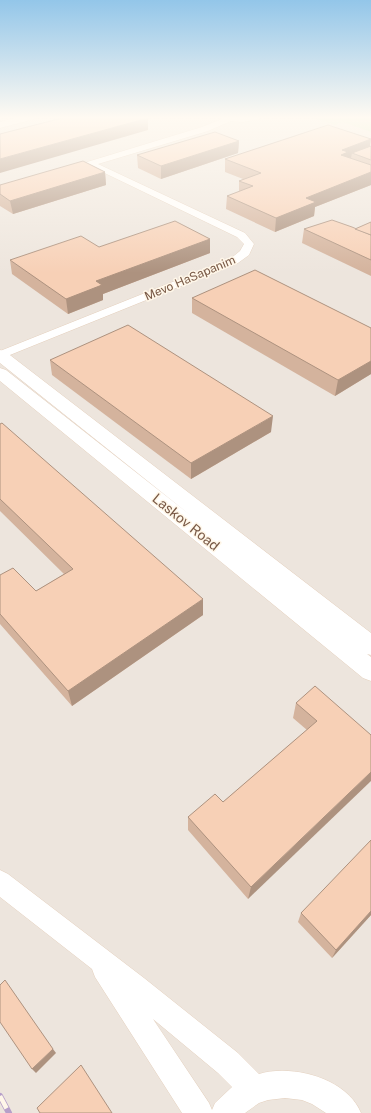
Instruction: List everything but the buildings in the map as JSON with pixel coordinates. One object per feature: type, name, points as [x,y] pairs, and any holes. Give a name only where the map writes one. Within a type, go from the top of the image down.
[{"type":"street","name":"Mevo HaSapanim","points":[[0,355],[234,261],[245,253],[249,244],[241,235],[101,169]]},
{"type":"street","name":"Laskov Road","points":[[0,355],[371,646]]},
{"type":"street","name":"Laskov Road","points":[[0,373],[371,671]]},
{"type":"street","points":[[0,882],[98,958],[228,1063],[253,1089]]},
{"type":"street","points":[[98,958],[199,1113]]},
{"type":"street","points":[[226,1113],[230,1106],[253,1089],[279,1083],[306,1086],[326,1095],[346,1113]]},
{"type":"shaded area","points":[[0,169],[371,169],[371,1113],[0,1113]]},
{"type":"railway","points":[[0,1096],[9,1113]]}]
